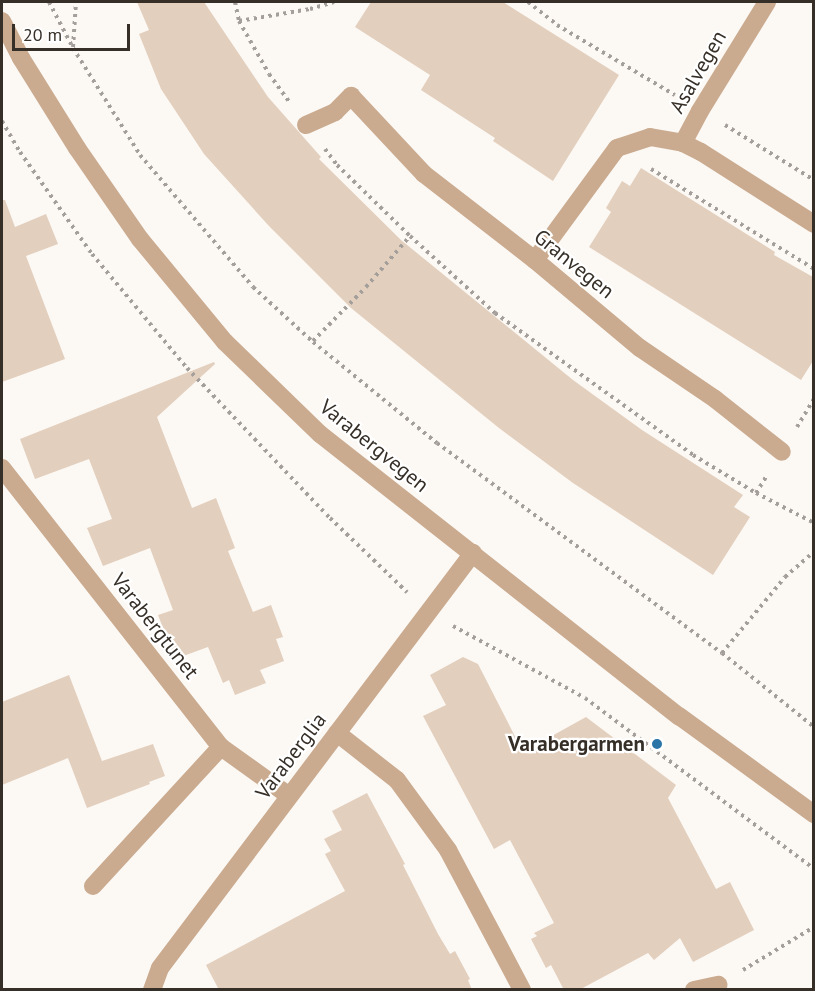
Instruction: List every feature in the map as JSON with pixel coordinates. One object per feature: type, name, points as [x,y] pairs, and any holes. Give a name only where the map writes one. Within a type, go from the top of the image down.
[{"type":"street","name":"Asalvegen","points":[[617,148],[650,137],[683,143],[767,2]]},
{"type":"street","name":"Varabergvegen","points":[[2,21],[21,58],[77,148],[140,239],[225,342],[320,434],[679,716],[813,814]]},
{"type":"street","name":"Granvegen","points":[[306,125],[335,112],[351,96],[424,174],[535,260],[640,348],[715,399],[782,452]]},
{"type":"street","points":[[683,143],[813,224]]},
{"type":"street","points":[[535,260],[617,148]]},
{"type":"street","name":"Varabergtunet","points":[[2,468],[221,747],[288,795]]},
{"type":"street","name":"Varaberglia","points":[[152,990],[160,968],[288,795],[473,553]]},
{"type":"street","points":[[336,733],[397,780],[423,815],[448,850],[522,990]]},
{"type":"street","points":[[93,886],[221,747]]},
{"type":"street","points":[[694,990],[718,985]]},
{"type":"path","points":[[49,2],[73,48],[140,155],[253,287],[313,342],[437,442],[722,653],[813,727]]},
{"type":"path","points":[[73,48],[76,2]]},
{"type":"path","points":[[235,2],[239,21],[269,74],[337,165],[410,236],[495,313],[693,455],[756,494],[813,523]]},
{"type":"path","points":[[239,21],[310,9],[334,2]]},
{"type":"path","points":[[528,2],[557,25],[813,180]]},
{"type":"path","points":[[2,121],[20,152],[92,254],[187,368],[330,518],[427,612],[585,698],[813,869]]},
{"type":"path","points":[[617,148],[813,268]]},
{"type":"path","points":[[313,342],[366,287],[410,236]]},
{"type":"path","points":[[722,653],[785,578],[813,552]]},
{"type":"path","points":[[718,985],[813,927]]},
{"type":"building","points":[[137,2],[204,2],[268,97],[321,157],[319,159],[401,240],[573,380],[642,430],[743,495],[734,507],[750,517],[713,575],[573,483],[499,428],[351,308],[269,226],[204,154],[161,89],[139,34],[149,30]]},
{"type":"building","points":[[371,2],[503,2],[619,75],[553,181],[493,141],[495,138],[421,90],[430,75],[355,27]]},
{"type":"building","points":[[641,168],[775,252],[774,255],[813,277],[813,361],[801,380],[589,247],[611,212],[606,208],[622,181],[630,186]]},
{"type":"building","points":[[2,200],[5,200],[15,227],[46,214],[58,244],[26,256],[65,359],[2,382]]},
{"type":"building","points":[[214,362],[215,364],[157,417],[192,508],[216,498],[235,548],[228,551],[253,612],[271,605],[283,637],[276,639],[284,661],[260,670],[266,683],[235,695],[229,680],[223,683],[208,647],[175,659],[158,615],[173,610],[150,548],[103,566],[87,528],[112,519],[89,459],[35,479],[20,439]]},
{"type":"building","points":[[463,657],[478,664],[523,752],[586,717],[676,785],[668,798],[716,889],[730,882],[754,930],[693,962],[680,938],[654,960],[648,953],[579,990],[564,990],[551,965],[546,968],[531,939],[537,936],[534,933],[554,923],[510,840],[494,849],[423,716],[446,705],[430,675]]},
{"type":"building","points":[[69,675],[102,761],[153,744],[165,776],[87,808],[68,758],[2,785],[2,702]]},
{"type":"building","points":[[367,793],[405,864],[403,865],[438,934],[450,954],[455,951],[470,979],[468,980],[472,990],[219,990],[206,965],[345,891],[325,854],[331,851],[324,839],[342,830],[332,811]]},
{"type":"place","name":"Varabergarmen","points":[[657,744]]}]
